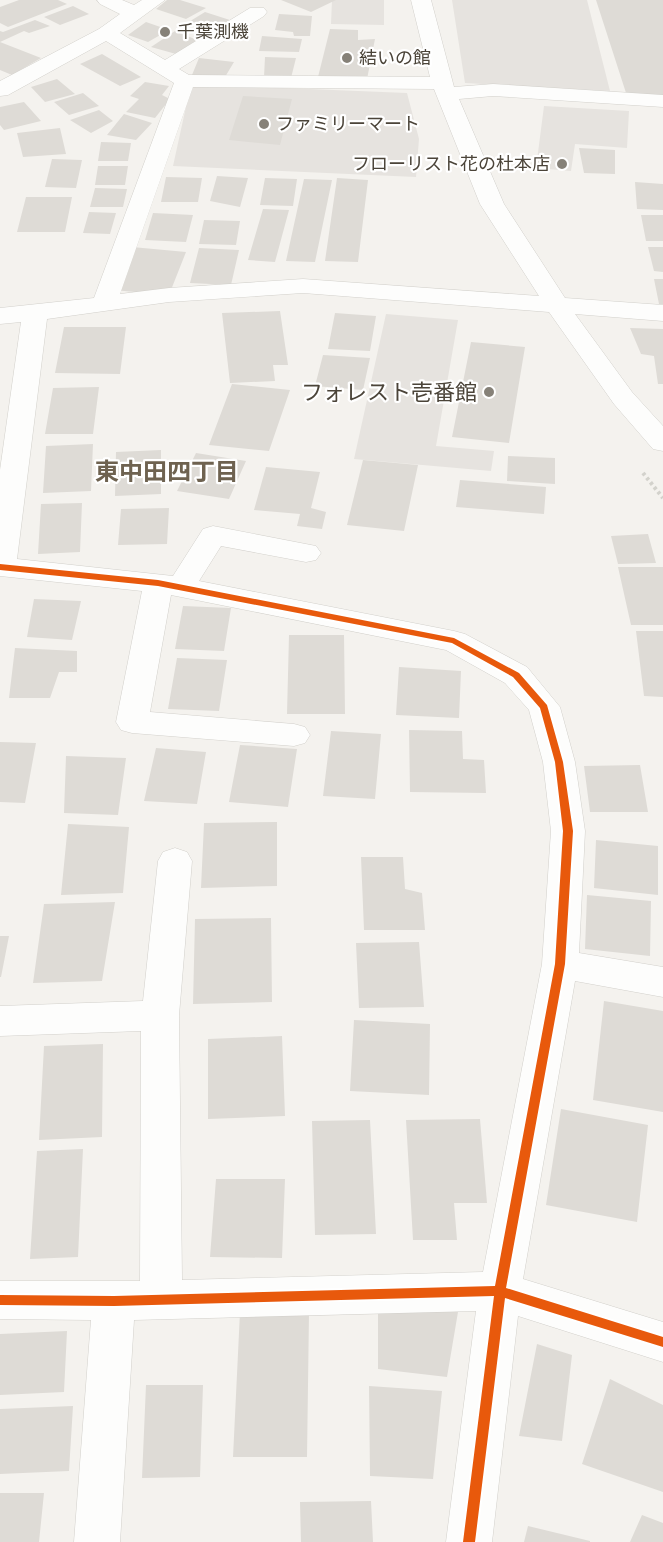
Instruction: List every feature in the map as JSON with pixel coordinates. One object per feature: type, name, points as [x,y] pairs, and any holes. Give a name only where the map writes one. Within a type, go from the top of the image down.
[{"type":"street","points":[[107,0],[135,14]]},
{"type":"street","points":[[0,90],[106,33],[155,0]]},
{"type":"street","points":[[421,0],[445,89],[492,204],[556,303],[623,398],[663,443]]},
{"type":"street","points":[[165,69],[257,12]]},
{"type":"street","points":[[106,33],[185,81],[493,90],[663,101]]},
{"type":"street","points":[[104,304],[185,81]]},
{"type":"street","points":[[0,316],[169,295],[303,286],[663,312]]},
{"type":"street","points":[[35,313],[1,567],[169,586],[454,640],[516,675],[544,707],[559,762],[568,831],[560,964],[500,1291],[469,1542]]},
{"type":"street","points":[[294,735],[132,722],[169,586],[213,535],[306,553]]},
{"type":"street","points":[[161,1300],[160,1015],[175,861]]},
{"type":"street","points":[[560,964],[663,982]]},
{"type":"street","points":[[0,1021],[160,1015]]},
{"type":"street","points":[[0,1300],[114,1301],[500,1291],[663,1342]]},
{"type":"street","points":[[98,1542],[114,1301]]},
{"type":"shaded area","points":[[332,0],[384,0],[384,25],[331,24]]},
{"type":"shaded area","points":[[452,0],[587,0],[610,91],[465,83]]},
{"type":"shaded area","points":[[191,84],[407,93],[419,139],[416,177],[173,166]]},
{"type":"shaded area","points":[[544,106],[629,111],[627,148],[575,144],[571,171],[536,168]]},
{"type":"shaded area","points":[[386,314],[458,320],[436,446],[494,451],[491,471],[354,459]]},
{"type":"building","points":[[19,0],[58,0],[67,4],[8,27],[0,23],[0,7]]},
{"type":"building","points":[[167,0],[180,0],[206,8],[186,19],[156,9]]},
{"type":"building","points":[[281,0],[336,0],[311,12]]},
{"type":"building","points":[[596,0],[663,0],[663,98],[627,96]]},
{"type":"building","points":[[73,6],[89,14],[60,25],[44,17]]},
{"type":"building","points":[[205,12],[233,21],[213,33],[187,23]]},
{"type":"building","points":[[279,14],[312,16],[310,36],[294,36],[293,32],[275,30]]},
{"type":"building","points":[[35,20],[50,26],[29,33],[24,31],[0,42],[0,31],[3,32]]},
{"type":"building","points":[[146,22],[169,30],[148,42],[128,35]]},
{"type":"building","name":"結いの館","points":[[330,29],[358,30],[358,40],[375,39],[367,79],[318,77]]},
{"type":"building","points":[[175,31],[197,40],[176,54],[151,47]]},
{"type":"building","points":[[262,36],[302,39],[299,52],[259,51]]},
{"type":"building","points":[[0,42],[41,58],[12,75],[0,70]]},
{"type":"building","points":[[102,54],[141,77],[120,86],[80,64]]},
{"type":"building","points":[[265,57],[296,58],[291,78],[264,77]]},
{"type":"building","points":[[199,58],[234,62],[225,77],[192,75]]},
{"type":"building","points":[[57,79],[75,94],[45,102],[31,87]]},
{"type":"building","points":[[145,82],[169,86],[162,95],[170,99],[155,118],[126,112],[139,99],[130,96]]},
{"type":"building","points":[[83,93],[99,106],[69,115],[54,102]]},
{"type":"building","points":[[243,96],[292,99],[280,145],[229,140]]},
{"type":"building","points":[[24,102],[41,121],[4,130],[0,125],[0,107]]},
{"type":"building","points":[[99,110],[113,121],[91,133],[70,120]]},
{"type":"building","points":[[124,114],[152,123],[136,140],[107,135]]},
{"type":"building","points":[[60,128],[66,154],[23,157],[17,133]]},
{"type":"building","points":[[101,142],[131,143],[128,161],[98,161]]},
{"type":"building","points":[[579,148],[615,150],[615,174],[584,173]]},
{"type":"building","points":[[52,159],[82,160],[76,188],[45,187]]},
{"type":"building","points":[[98,166],[128,166],[125,185],[95,185]]},
{"type":"building","points":[[217,176],[248,178],[240,207],[210,201]]},
{"type":"building","points":[[166,177],[202,178],[198,202],[161,202]]},
{"type":"building","points":[[265,178],[297,179],[293,206],[260,205]]},
{"type":"building","points":[[337,178],[368,180],[358,262],[325,261]]},
{"type":"building","points":[[304,179],[332,180],[315,262],[286,261]]},
{"type":"building","points":[[635,182],[663,184],[663,210],[637,209]]},
{"type":"building","points":[[95,188],[127,189],[123,207],[90,207]]},
{"type":"building","points":[[26,197],[72,197],[65,232],[17,232]]},
{"type":"building","points":[[263,209],[289,210],[275,262],[248,260]]},
{"type":"building","points":[[89,212],[116,213],[110,234],[83,233]]},
{"type":"building","points":[[153,213],[193,215],[186,242],[145,240]]},
{"type":"building","points":[[641,215],[663,215],[663,241],[646,241]]},
{"type":"building","points":[[204,220],[240,221],[236,245],[199,244]]},
{"type":"building","points":[[132,247],[186,252],[169,295],[113,290]]},
{"type":"building","points":[[648,247],[663,247],[663,272],[654,271]]},
{"type":"building","points":[[199,248],[239,250],[231,285],[190,283]]},
{"type":"building","points":[[654,279],[663,279],[663,304],[659,304]]},
{"type":"building","points":[[280,311],[288,365],[273,365],[275,381],[230,383],[222,313]]},
{"type":"building","points":[[335,313],[376,316],[370,351],[328,349]]},
{"type":"building","points":[[64,327],[126,327],[120,374],[55,373]]},
{"type":"building","points":[[630,328],[663,329],[663,384],[658,384],[654,356],[641,354]]},
{"type":"building","name":"フォレスト壱番館","points":[[471,342],[525,347],[509,443],[452,437]]},
{"type":"building","points":[[323,355],[370,358],[363,390],[315,386]]},
{"type":"building","points":[[232,384],[290,390],[269,451],[209,445]]},
{"type":"building","points":[[99,387],[93,434],[45,434],[53,388]]},
{"type":"building","points":[[93,444],[91,491],[43,493],[46,446]]},
{"type":"building","points":[[161,450],[161,494],[115,496],[116,452]]},
{"type":"building","points":[[196,453],[246,461],[229,499],[177,491]]},
{"type":"building","points":[[508,456],[555,458],[555,484],[507,481]]},
{"type":"building","points":[[363,460],[418,465],[404,531],[347,525]]},
{"type":"building","points":[[266,467],[320,472],[311,508],[326,512],[322,529],[297,526],[300,514],[254,510]]},
{"type":"building","points":[[460,480],[546,487],[544,514],[456,507]]},
{"type":"building","points":[[82,503],[80,552],[38,554],[41,504]]},
{"type":"building","points":[[169,508],[167,544],[118,545],[121,509]]},
{"type":"building","points":[[648,534],[656,563],[618,564],[611,536]]},
{"type":"building","points":[[618,567],[663,567],[663,625],[631,625]]},
{"type":"building","points":[[34,599],[81,601],[72,640],[27,637]]},
{"type":"building","points":[[183,606],[231,608],[224,651],[175,649]]},
{"type":"building","points":[[636,631],[663,631],[663,697],[644,696]]},
{"type":"building","points":[[289,635],[344,635],[345,714],[287,714]]},
{"type":"building","points":[[15,648],[77,651],[77,672],[59,672],[50,698],[9,698]]},
{"type":"building","points":[[177,658],[227,660],[219,711],[168,709]]},
{"type":"building","points":[[399,667],[461,671],[459,718],[396,715]]},
{"type":"building","points":[[409,730],[462,731],[463,759],[484,760],[486,793],[410,792]]},
{"type":"building","points":[[331,731],[381,734],[375,799],[323,796]]},
{"type":"building","points":[[0,742],[36,743],[25,803],[0,802]]},
{"type":"building","points":[[240,745],[297,749],[288,807],[229,802]]},
{"type":"building","points":[[156,748],[206,752],[197,804],[144,801]]},
{"type":"building","points":[[66,756],[126,758],[118,815],[64,813]]},
{"type":"building","points":[[640,765],[648,812],[590,812],[584,766]]},
{"type":"building","points":[[277,822],[277,886],[201,888],[204,823]]},
{"type":"building","points":[[68,824],[129,827],[123,893],[61,895]]},
{"type":"building","points":[[596,840],[658,846],[658,895],[594,888]]},
{"type":"building","points":[[361,857],[403,857],[405,889],[422,893],[425,930],[364,930]]},
{"type":"building","points":[[587,895],[651,901],[650,956],[585,949]]},
{"type":"building","points":[[115,902],[102,981],[33,983],[44,904]]},
{"type":"building","points":[[271,918],[272,1002],[193,1004],[195,919]]},
{"type":"building","points":[[0,936],[9,936],[1,977],[0,977]]},
{"type":"building","points":[[419,942],[424,1007],[359,1008],[356,943]]},
{"type":"building","points":[[604,1001],[663,1011],[663,1112],[593,1100]]},
{"type":"building","points":[[354,1020],[430,1024],[429,1095],[350,1091]]},
{"type":"building","points":[[282,1036],[285,1116],[208,1119],[208,1039]]},
{"type":"building","points":[[103,1044],[102,1137],[39,1140],[44,1046]]},
{"type":"building","points":[[561,1109],[648,1125],[637,1222],[546,1205]]},
{"type":"building","points":[[480,1119],[487,1203],[454,1203],[457,1240],[413,1240],[406,1120]]},
{"type":"building","points":[[370,1120],[376,1234],[315,1235],[312,1121]]},
{"type":"building","points":[[83,1149],[78,1257],[30,1259],[37,1151]]},
{"type":"building","points":[[216,1179],[285,1179],[282,1258],[210,1257]]},
{"type":"building","points":[[378,1310],[458,1312],[447,1377],[378,1369]]},
{"type":"building","points":[[240,1312],[309,1313],[307,1457],[233,1457]]},
{"type":"building","points":[[67,1331],[64,1392],[0,1395],[0,1334]]},
{"type":"building","points":[[537,1344],[572,1355],[562,1441],[519,1436]]},
{"type":"building","points":[[610,1379],[663,1405],[663,1492],[582,1464]]},
{"type":"building","points":[[146,1385],[203,1385],[200,1477],[142,1478]]},
{"type":"building","points":[[369,1386],[442,1391],[433,1479],[370,1476]]},
{"type":"building","points":[[73,1406],[69,1471],[0,1474],[0,1409]]},
{"type":"building","points":[[0,1493],[44,1493],[39,1542],[0,1542]]},
{"type":"building","points":[[371,1501],[373,1542],[301,1542],[300,1502]]},
{"type":"building","points":[[642,1515],[663,1523],[663,1542],[630,1542]]},
{"type":"building","points":[[528,1526],[590,1541],[590,1542],[524,1542]]},
{"type":"cycle path","points":[[0,567],[158,583],[454,641],[516,675],[544,707],[559,762],[568,831],[560,964],[500,1291],[469,1542]]},
{"type":"cycle path","points":[[0,1300],[114,1301],[500,1291],[663,1342]]},
{"type":"place","name":"千葉測機","points":[[165,32]]},
{"type":"place","name":"結いの館","points":[[347,58]]},
{"type":"place","name":"ファミリーマート","points":[[264,124]]},
{"type":"place","name":"フローリスト花の杜本店","points":[[562,164]]},
{"type":"place","name":"フォレスト壱番館","points":[[489,392]]},
{"type":"district","name":"東中田四丁目","points":[[167,472]]}]
